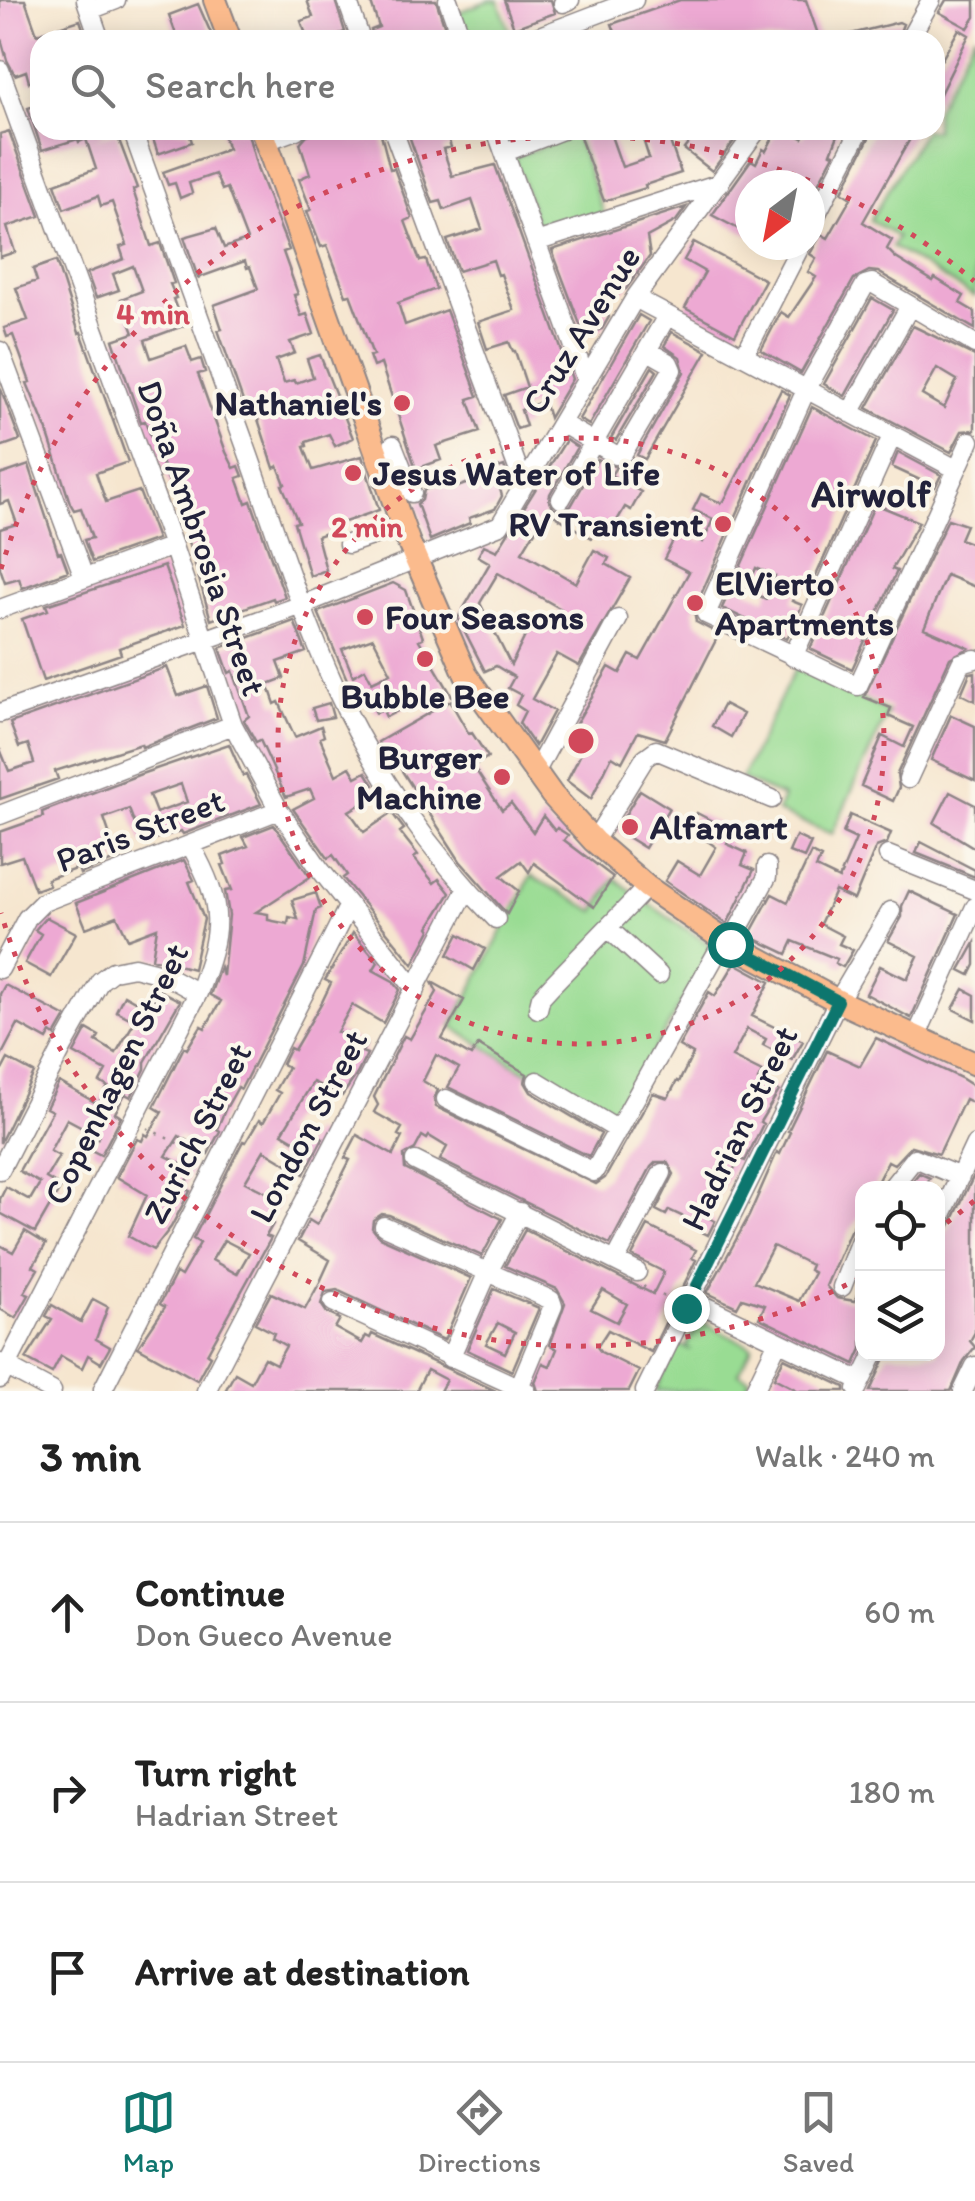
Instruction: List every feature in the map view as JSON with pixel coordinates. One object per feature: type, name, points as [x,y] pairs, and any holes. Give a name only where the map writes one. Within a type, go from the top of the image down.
[{"type":"main road","points":[[215,0],[226,30]]},
{"type":"main road","points":[[265,140],[417,561],[466,676],[535,773],[594,841],[647,888],[727,942],[838,1001],[975,1064]]},
{"type":"street","points":[[347,0],[358,30]]},
{"type":"street","points":[[448,0],[458,30]]},
{"type":"street","points":[[914,30],[931,0]]},
{"type":"street","points":[[554,30],[628,1]]},
{"type":"street","points":[[100,3],[100,30]]},
{"type":"street","name":"Doña Ambrosia Street","points":[[0,70],[234,725],[279,810],[348,906],[416,990]]},
{"type":"street","points":[[136,140],[302,606],[337,690],[380,770],[425,838],[466,890],[496,919]]},
{"type":"street","points":[[397,140],[524,484]]},
{"type":"street","points":[[500,140],[586,380]]},
{"type":"street","points":[[505,152],[536,140]]},
{"type":"street","name":"Cruz Avenue","points":[[0,713],[302,606],[500,525],[634,298],[750,140]]},
{"type":"street","points":[[825,198],[855,140]]},
{"type":"street","points":[[536,242],[720,183]]},
{"type":"street","points":[[744,356],[793,260]]},
{"type":"street","points":[[970,440],[861,684],[854,687],[710,617],[706,610],[806,390],[865,285],[872,283],[975,344]]},
{"type":"street","points":[[634,298],[956,468]]},
{"type":"street","points":[[850,414],[910,306]]},
{"type":"street","points":[[562,499],[667,316]]},
{"type":"street","points":[[0,350],[84,578]]},
{"type":"street","points":[[561,423],[616,455],[624,454],[672,370],[669,363],[648,350]]},
{"type":"street","points":[[793,657],[892,436]]},
{"type":"street","points":[[393,445],[412,493]]},
{"type":"street","points":[[348,544],[402,525]]},
{"type":"street","points":[[0,609],[173,546]]},
{"type":"street","points":[[535,773],[618,620]]},
{"type":"street","points":[[908,779],[961,663],[975,659]]},
{"type":"street","points":[[0,815],[234,725]]},
{"type":"street","points":[[594,841],[644,758],[656,750],[772,799]]},
{"type":"street","name":"Paris Street","points":[[0,969],[33,908],[43,902],[279,810]]},
{"type":"street","name":"Copenhagen Street","points":[[2,1369],[198,993],[218,933],[218,916],[204,870],[191,846]]},
{"type":"street","points":[[888,855],[975,890]]},
{"type":"street","points":[[446,1098],[590,1173],[597,1169],[767,877],[767,866]]},
{"type":"street","points":[[538,1009],[541,997],[647,888]]},
{"type":"street","name":"London Street","points":[[206,1391],[466,890]]},
{"type":"street","name":"Zurich Street","points":[[103,1389],[348,906]]},
{"type":"street","points":[[916,1037],[975,908]]},
{"type":"street","name":"Hadrian Street","points":[[646,1391],[838,1001],[891,911]]},
{"type":"street","points":[[609,929],[659,974]]},
{"type":"street","points":[[0,1170],[100,982],[112,972],[134,967],[164,975],[198,993]]},
{"type":"street","points":[[536,1081],[618,1130]]},
{"type":"street","points":[[945,1208],[975,1144]]},
{"type":"street","points":[[897,1181],[915,1158],[960,1177]]},
{"type":"street","points":[[415,1161],[637,1272]]},
{"type":"street","points":[[615,1261],[662,1173]]},
{"type":"street","points":[[450,1358],[520,1212]]},
{"type":"street","points":[[333,1302],[523,1388],[553,1302],[384,1226]]},
{"type":"street","points":[[842,1287],[855,1257]]},
{"type":"street","points":[[688,1304],[778,1341],[858,1386],[870,1361]]},
{"type":"street","points":[[754,1391],[778,1341]]},
{"type":"street","points":[[963,1391],[975,1366]]},
{"type":"street","points":[[2,1369],[52,1391]]},
{"type":"path","points":[[132,1120],[217,1165]]},
{"type":"path","points":[[637,1272],[638,1283],[688,1304]]},
{"type":"green space","points":[[498,0],[509,30],[464,30],[458,12]]},
{"type":"green space","points":[[975,33],[975,297],[892,247],[897,237],[870,220],[918,140],[945,140],[945,91]]},
{"type":"green space","points":[[559,140],[577,140],[605,216],[550,234],[539,231],[514,157]]},
{"type":"green space","points":[[796,667],[888,712],[832,834],[777,812],[783,797],[741,779]]},
{"type":"green space","points":[[531,876],[595,911],[615,878],[713,947],[612,1124],[452,1027]]},
{"type":"green space","points":[[699,1321],[752,1347],[739,1373],[750,1379],[744,1391],[655,1391],[678,1344],[691,1350],[686,1347]]},
{"type":"building","points":[[0,0],[25,0],[36,30],[30,30],[30,82],[26,71],[15,75],[0,35]]},
{"type":"building","points":[[307,0],[335,0],[344,30],[304,30],[301,21],[313,17]]},
{"type":"building","points":[[370,0],[436,0],[446,30],[371,30],[379,27]]},
{"type":"building","points":[[504,0],[551,0],[555,13],[514,28]]},
{"type":"building","points":[[680,0],[806,0],[816,30],[614,30],[612,24]]},
{"type":"building","points":[[946,0],[975,0],[975,17],[968,28],[939,12]]},
{"type":"building","points":[[198,4],[210,30],[174,30],[169,15]]},
{"type":"building","points":[[80,20],[84,30],[49,30]]},
{"type":"building","points":[[899,22],[903,24],[901,30],[867,30]]},
{"type":"building","points":[[959,29],[969,35],[945,84],[945,54]]},
{"type":"building","points":[[9,131],[40,216],[7,227],[15,252],[0,257],[0,134]]},
{"type":"building","points":[[39,140],[75,140],[42,150]]},
{"type":"building","points":[[86,140],[119,140],[137,188],[133,190],[151,246],[160,243],[174,283],[170,284],[176,298],[173,299],[183,326],[145,340],[151,358],[186,346],[192,362],[201,359],[205,372],[198,374],[226,452],[243,476],[237,478],[246,503],[251,501],[285,597],[211,620],[175,497],[145,421],[141,422],[113,340],[134,333],[121,299],[142,291],[133,266],[113,274],[119,290],[96,298],[87,273],[124,259],[120,247],[127,245],[112,202],[101,206],[98,196],[64,209],[55,184],[96,169]]},
{"type":"building","points":[[153,140],[191,140],[192,142],[158,154]]},
{"type":"building","points":[[225,140],[250,140],[289,250],[283,252],[298,294],[294,295],[301,316],[307,314],[314,334],[290,342],[295,353],[276,360],[284,383],[313,377],[307,359],[320,355],[353,438],[335,446],[329,434],[306,442],[304,447],[313,470],[362,456],[379,510],[333,526],[334,530],[317,536],[326,570],[310,576],[294,523],[298,522],[282,485],[285,484],[278,466],[274,468],[254,407],[246,410],[218,330],[222,329],[214,305],[258,289],[250,267],[245,261],[198,278],[184,237],[216,228],[224,248],[247,240],[227,188],[222,190],[215,174],[189,183],[192,193],[180,198],[175,183],[168,185],[163,172],[228,149]]},
{"type":"building","points":[[383,140],[390,169],[394,168],[412,218],[405,221],[436,289],[398,303],[405,325],[446,310],[478,396],[468,399],[480,432],[436,446],[441,460],[416,469],[381,364],[373,367],[369,356],[373,355],[350,294],[346,295],[327,245],[321,247],[307,211],[311,210],[299,179],[310,174],[300,143]]},
{"type":"building","points":[[411,140],[449,140],[451,147],[443,149],[452,176],[495,165],[572,379],[549,418],[544,401],[521,410],[526,426],[517,429],[504,395],[527,387],[515,351],[509,342],[487,349],[478,322],[514,310],[501,274],[498,275],[493,260],[458,271],[447,240],[482,229],[472,200],[444,210],[441,201],[433,203]]},
{"type":"building","points":[[581,140],[613,140],[622,167],[649,158],[643,140],[669,140],[681,173],[604,201]]},
{"type":"building","points":[[691,140],[735,140],[712,171],[684,149]]},
{"type":"building","points":[[772,140],[836,140],[825,171],[744,170],[751,160],[756,163],[763,149],[766,151]]},
{"type":"building","points":[[868,140],[909,140],[863,222],[892,240],[887,249],[896,258],[964,296],[960,303],[975,312],[975,329],[878,272],[869,271],[854,279],[801,373],[761,350],[781,312],[789,317],[816,277],[808,272],[815,260],[825,260],[825,236],[828,238],[851,198],[842,192]]},
{"type":"building","points":[[735,183],[735,227],[712,215]]},
{"type":"building","points":[[686,207],[676,221],[647,237],[650,256],[626,289],[602,297],[609,317],[602,329],[584,335],[552,250]]},
{"type":"building","points":[[694,242],[765,280],[735,335],[685,308],[705,272],[684,260]]},
{"type":"building","points":[[56,261],[128,462],[96,473],[106,502],[139,491],[157,539],[92,562],[84,540],[92,538],[81,508],[74,510],[70,503],[13,335],[7,337],[4,328],[28,320],[16,288],[37,281],[33,269]]},
{"type":"building","points":[[872,298],[893,310],[845,396],[824,384]]},
{"type":"building","points":[[639,315],[649,321],[589,425],[579,419]]},
{"type":"building","points":[[913,326],[975,356],[975,430],[962,431],[951,452],[867,408]],"holes":[[[937,368],[957,380],[944,408],[922,395]]]},
{"type":"building","points":[[672,332],[707,351],[645,459],[637,455],[684,372],[680,357],[664,346]]},
{"type":"building","points":[[652,367],[657,371],[616,440],[611,438]]},
{"type":"building","points":[[0,387],[20,440],[0,447]]},
{"type":"building","points":[[781,390],[790,395],[694,610],[696,622],[719,634],[665,740],[638,732],[622,762],[612,756],[591,799],[567,781],[590,736],[574,727],[609,667],[620,673],[630,655],[640,660],[689,572],[664,559],[678,531],[703,542],[713,519],[693,510],[701,494],[724,501]]},
{"type":"building","points":[[812,407],[876,441],[811,587],[801,582],[792,601],[802,605],[787,639],[722,608]],"holes":[[[756,568],[775,576],[766,599],[747,590]]]},
{"type":"building","points":[[566,440],[577,447],[550,494],[554,509],[562,511],[571,506],[598,459],[616,467],[611,475],[641,492],[631,510],[625,507],[611,531],[600,524],[592,538],[547,511],[522,552],[576,583],[594,550],[609,558],[606,564],[630,578],[579,666],[557,654],[532,699],[554,711],[535,746],[519,723],[525,711],[516,705],[521,695],[508,688],[514,677],[496,666],[485,671],[458,618],[490,563],[478,556],[484,545],[497,551]],"holes":[[[498,573],[561,609],[550,630],[533,620],[511,665],[480,603]]]},
{"type":"building","points":[[898,452],[941,475],[935,487],[892,467]]},
{"type":"building","points":[[29,465],[58,553],[61,552],[68,571],[22,588],[19,578],[5,582],[0,568],[0,529],[17,524],[9,501],[0,504],[0,475]]},
{"type":"building","points":[[504,466],[510,484],[500,489],[502,496],[495,509],[469,518],[470,523],[430,540],[417,504],[424,490],[455,479],[458,487],[496,473],[495,469]]},
{"type":"building","points":[[875,504],[919,522],[892,569],[897,571],[852,669],[810,649]]},
{"type":"building","points":[[948,519],[966,525],[960,539],[975,545],[975,587],[946,575],[924,628],[969,648],[950,658],[897,774],[899,788],[893,801],[861,786],[882,736],[904,747],[913,727],[888,716],[891,708],[864,697]]},
{"type":"building","points":[[164,566],[185,625],[119,648],[121,654],[43,681],[22,619],[48,610],[46,605]]},
{"type":"building","points":[[393,583],[406,590],[423,638],[419,640],[454,699],[445,704],[438,690],[386,717],[383,710],[376,713],[369,699],[358,705],[318,612]],"holes":[[[373,638],[391,673],[372,682],[365,669],[353,676],[342,649]]]},
{"type":"building","points":[[294,621],[306,652],[278,662],[284,678],[268,684],[275,704],[279,702],[295,737],[321,726],[324,736],[320,738],[336,775],[350,767],[356,777],[366,772],[374,785],[366,789],[371,798],[349,811],[364,832],[392,813],[404,829],[400,832],[418,855],[414,858],[434,883],[439,879],[450,893],[413,964],[343,878],[347,875],[333,855],[328,858],[293,809],[314,798],[310,789],[286,797],[260,740],[256,742],[244,720],[249,716],[220,648]]},
{"type":"building","points":[[167,667],[178,696],[207,686],[217,718],[142,747],[141,744],[55,771],[58,779],[0,799],[0,749],[9,771],[34,763],[28,744],[19,747],[10,723]]},
{"type":"building","points":[[975,672],[975,701],[961,694],[970,673]]},
{"type":"building","points":[[450,701],[488,757],[473,766],[502,810],[511,803],[533,832],[543,816],[555,831],[557,828],[568,835],[564,840],[613,877],[594,907],[534,863],[529,872],[521,861],[501,876],[519,891],[507,914],[460,861],[393,757],[388,760],[378,742]]},
{"type":"building","points":[[329,703],[333,717],[316,720],[312,708]]},
{"type":"building","points":[[724,704],[743,714],[731,737],[712,726]]},
{"type":"building","points":[[951,715],[975,726],[975,781],[931,760]]},
{"type":"building","points":[[229,744],[261,804],[183,834],[181,831],[142,843],[129,809],[104,818],[118,859],[80,874],[78,868],[47,879],[49,885],[35,890],[22,856],[0,863],[0,832],[141,774]],"holes":[[[181,784],[187,802],[156,813],[149,795]]]},
{"type":"building","points":[[640,790],[669,808],[645,848],[616,830]]},
{"type":"building","points":[[950,792],[975,805],[975,848],[934,823]]},
{"type":"building","points":[[697,813],[733,832],[727,844],[747,853],[742,865],[754,870],[727,924],[665,881],[677,861],[700,875],[716,847],[699,835],[702,830],[691,823]]},
{"type":"building","points":[[850,815],[891,833],[887,843],[876,847],[854,900],[835,891],[820,924],[843,936],[839,944],[853,950],[843,967],[835,963],[837,959],[793,941],[787,954],[749,936],[772,894],[788,902],[811,853],[821,858],[816,868],[839,879],[856,839],[843,833]]},
{"type":"building","points":[[274,825],[310,877],[256,912],[268,914],[268,920],[288,924],[289,917],[298,919],[292,900],[316,893],[321,908],[316,910],[304,966],[241,1089],[238,1087],[225,1110],[208,1154],[179,1136],[166,1156],[193,1170],[183,1188],[190,1191],[171,1227],[153,1250],[128,1236],[147,1195],[117,1177],[137,1139],[142,1141],[145,1134],[148,1136],[162,1112],[154,1107],[184,1047],[187,1049],[201,1026],[205,1028],[221,1001],[210,995],[220,967],[223,976],[229,915],[225,891],[232,890],[222,856],[248,846],[243,837]]},
{"type":"building","points":[[796,836],[811,843],[804,858],[789,852]]},
{"type":"building","points":[[921,842],[975,870],[975,877],[916,853]]},
{"type":"building","points":[[184,860],[194,880],[189,882],[204,919],[193,969],[152,958],[157,928],[128,939],[117,916],[86,928],[76,903]]},
{"type":"building","points":[[909,891],[958,914],[911,1018],[866,994],[880,966],[907,979],[918,956],[888,941],[902,917]]},
{"type":"building","points":[[46,917],[76,933],[51,977],[25,963],[41,934],[35,930]]},
{"type":"building","points":[[353,933],[378,962],[373,970],[393,981],[400,990],[383,1023],[352,1005],[337,1032],[366,1045],[362,1052],[367,1054],[357,1074],[342,1096],[313,1082],[282,1133],[304,1146],[313,1132],[323,1138],[304,1174],[264,1150],[245,1182],[281,1200],[269,1221],[273,1224],[266,1236],[271,1238],[207,1354],[210,1356],[197,1380],[138,1347],[165,1307],[160,1304],[176,1273],[181,1276],[200,1243],[193,1239],[243,1141],[259,1120],[263,1123],[280,1093],[275,1090],[288,1067],[282,1064],[322,1002],[331,983],[325,980]],"holes":[[[224,1240],[249,1253],[237,1274],[212,1260]]]},
{"type":"building","points":[[459,934],[485,949],[474,970],[448,955]]},
{"type":"building","points":[[975,943],[975,965],[970,975],[960,970]]},
{"type":"building","points":[[735,963],[770,982],[752,1016],[803,1041],[792,1060],[763,1045],[766,1039],[747,1029],[732,1057],[762,1072],[758,1080],[779,1091],[760,1122],[763,1124],[745,1161],[740,1159],[705,1216],[715,1221],[708,1235],[698,1230],[701,1225],[669,1210],[666,1215],[656,1210],[674,1174],[667,1162],[656,1162],[651,1167],[610,1244],[440,1160],[447,1147],[422,1136],[415,1149],[404,1155],[405,1169],[502,1219],[482,1256],[389,1215],[382,1214],[373,1220],[372,1228],[379,1237],[471,1278],[444,1340],[337,1290],[325,1292],[321,1304],[327,1313],[340,1319],[335,1328],[362,1343],[372,1334],[496,1391],[440,1391],[446,1380],[427,1370],[416,1391],[225,1391],[235,1373],[251,1382],[264,1358],[276,1364],[286,1346],[272,1338],[274,1333],[255,1323],[271,1293],[305,1309],[320,1282],[330,1260],[298,1241],[309,1220],[317,1225],[350,1160],[345,1158],[357,1135],[393,1155],[402,1128],[374,1112],[378,1105],[374,1097],[404,1036],[410,1039],[437,992],[432,982],[464,1000],[442,1039],[471,1056],[478,1045],[527,1074],[525,1082],[531,1092],[601,1134],[589,1156],[448,1087],[459,1068],[436,1055],[423,1081],[438,1090],[436,1107],[596,1184],[605,1178],[653,1093],[668,1098],[679,1082],[693,1054],[679,1046],[709,992],[715,996]]},
{"type":"building","points":[[5,985],[66,1017],[55,1036],[51,1033],[47,1040],[18,1024],[0,1058],[0,994]]},
{"type":"building","points":[[964,989],[975,995],[975,1020],[953,1009]]},
{"type":"building","points":[[159,990],[180,1001],[145,1062],[131,1097],[125,1094],[115,1113],[121,1117],[101,1155],[91,1150],[99,1136],[67,1119],[50,1151],[59,1156],[46,1178],[61,1187],[35,1232],[0,1213],[0,1199],[6,1187],[30,1200],[40,1183],[19,1171],[52,1111],[46,1108],[59,1082],[98,1104],[108,1087],[100,1082],[106,1071],[74,1053],[87,1029],[99,1036],[96,1041],[116,1053],[135,1021],[116,1011],[124,995],[149,1009]]},
{"type":"building","points":[[876,1038],[975,1087],[975,1104],[965,1099],[939,1154],[911,1146],[894,1164],[888,1161],[878,1181],[855,1181],[855,1223],[826,1286],[837,1298],[855,1301],[855,1364],[759,1318],[765,1305],[742,1298],[737,1307],[707,1293],[749,1216],[777,1152],[780,1154],[827,1051],[860,1066]],"holes":[[[773,1246],[811,1265],[809,1270],[814,1273],[799,1301],[754,1282]]]},
{"type":"building","points":[[8,1059],[34,1073],[0,1143],[0,1074]]},
{"type":"building","points":[[919,1173],[930,1178],[928,1181],[913,1181]]},
{"type":"building","points":[[975,1173],[975,1332],[970,1341],[975,1347],[951,1391],[870,1391],[884,1361],[945,1361],[945,1234]]},
{"type":"building","points":[[648,1226],[696,1250],[692,1258],[696,1260],[651,1352],[608,1330],[597,1347],[639,1371],[629,1391],[538,1391],[535,1382],[543,1363],[550,1366],[557,1349],[550,1345],[565,1303],[557,1289],[505,1266],[525,1230],[653,1294],[664,1272],[632,1256]],"holes":[[[603,1290],[627,1304],[617,1322],[591,1309]]]},
{"type":"building","points":[[25,1231],[46,1244],[33,1266],[38,1269],[16,1318],[0,1309],[0,1245],[13,1252]]},
{"type":"building","points":[[494,1289],[539,1308],[512,1371],[467,1350]],"holes":[[[498,1323],[515,1332],[505,1353],[486,1344]]]},
{"type":"building","points":[[93,1299],[108,1307],[96,1339],[110,1347],[101,1363],[88,1355],[82,1368],[61,1356],[52,1373],[26,1359],[52,1319],[46,1316],[52,1305],[81,1322]]},
{"type":"building","points":[[784,1358],[845,1387],[845,1391],[799,1391],[774,1378]]},
{"type":"place","name":"Nathaniel's","points":[[402,403]]},
{"type":"place","name":"Jesus Water of Life","points":[[353,473]]},
{"type":"place","name":"RV Transient","points":[[723,524]]},
{"type":"place","name":"ElVierto Apartments","points":[[695,603]]},
{"type":"place","name":"Four Seasons","points":[[365,617]]},
{"type":"place","name":"Bubble Bee","points":[[425,659]]},
{"type":"place","name":"Burger Machine","points":[[502,777]]},
{"type":"place","name":"Alfamart","points":[[630,827]]},
{"type":"district","name":"Airwolf","points":[[871,494]]},
{"type":"route","points":[[686,1308],[838,1001],[730,944]]}]
